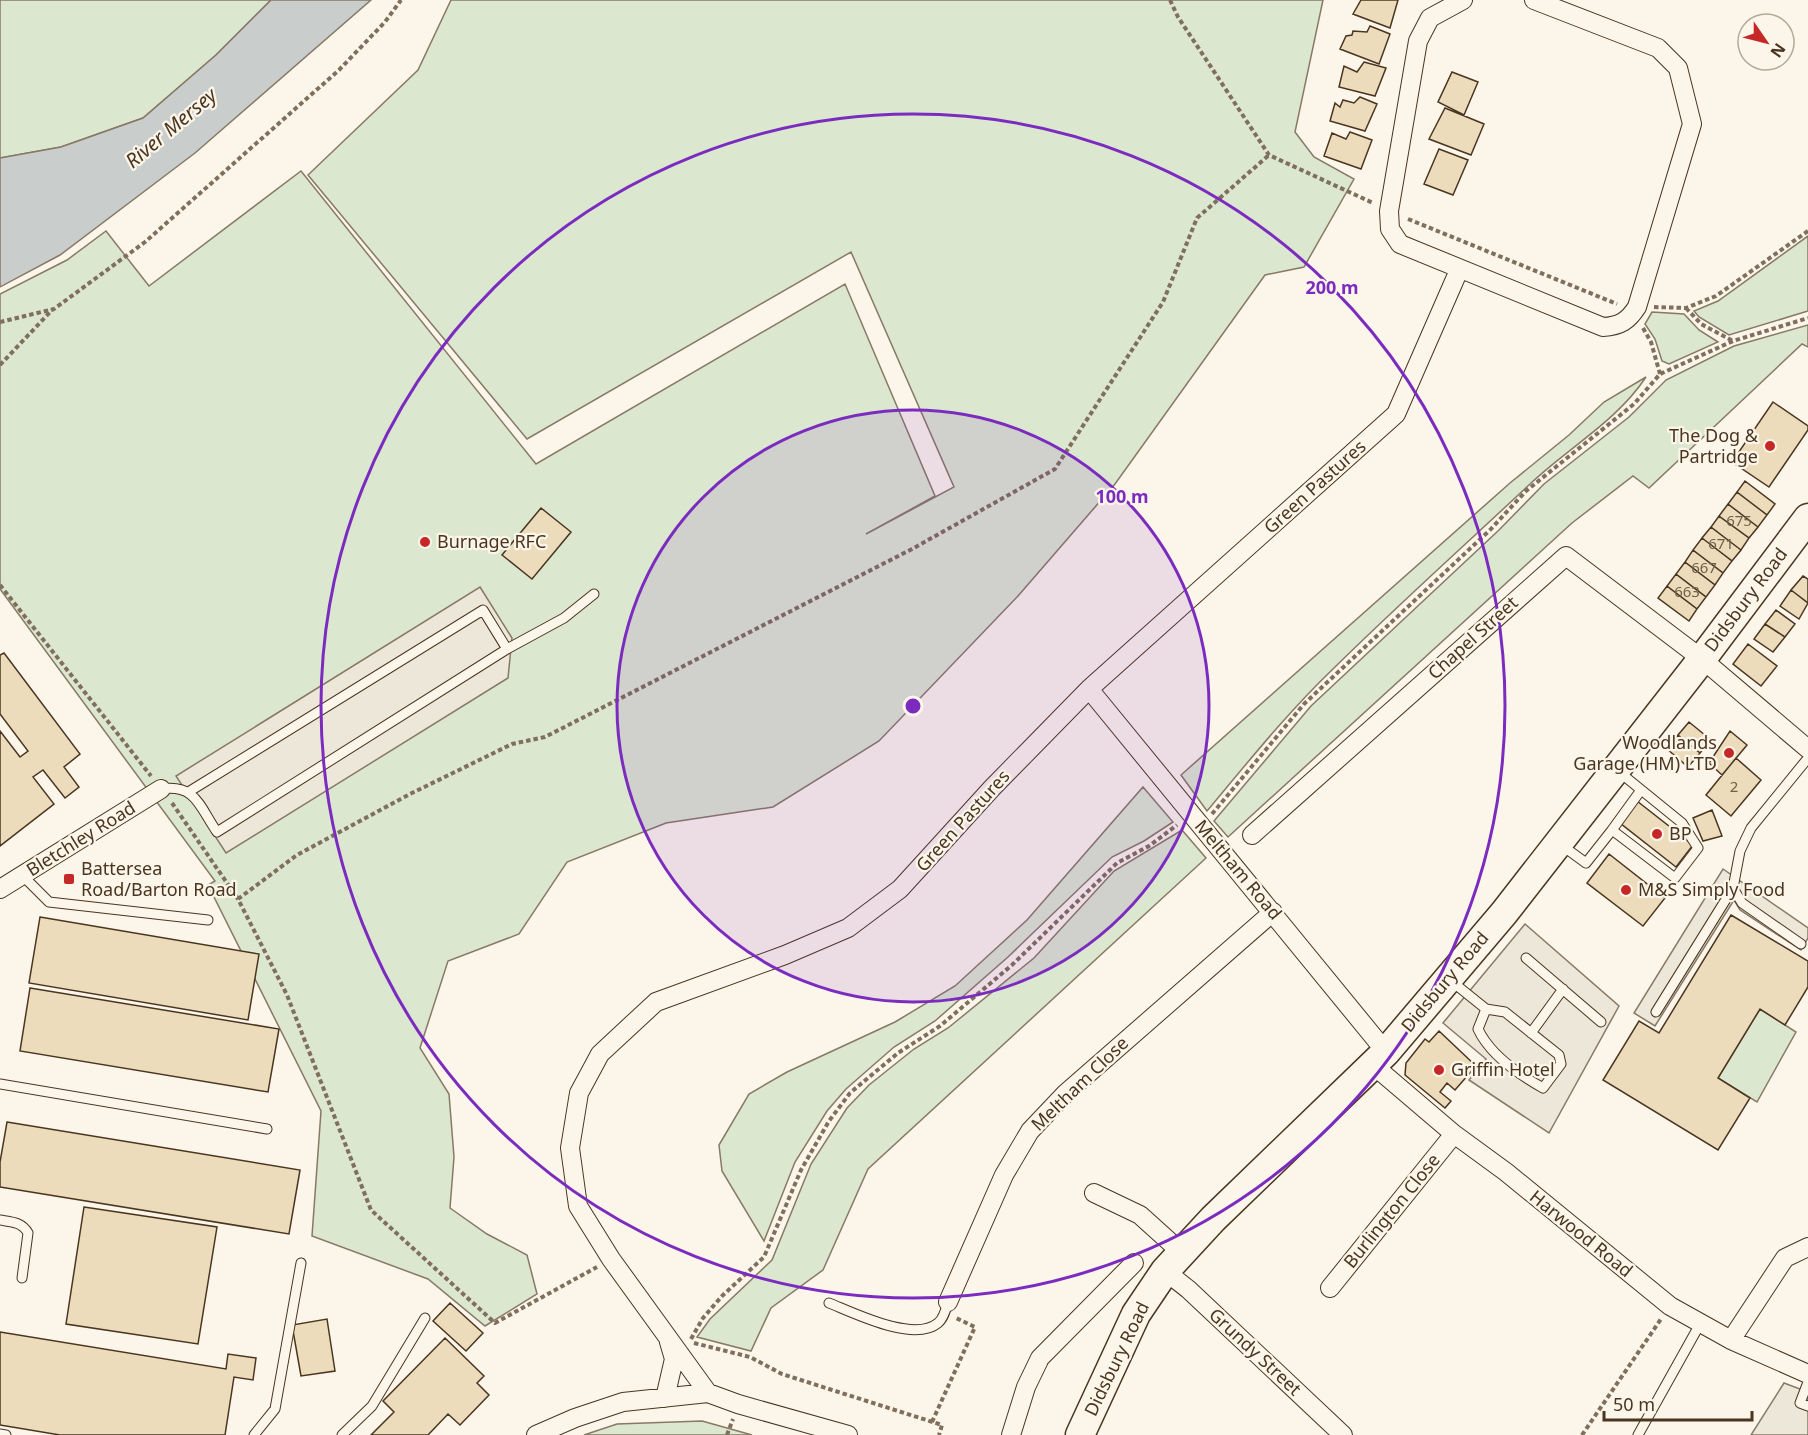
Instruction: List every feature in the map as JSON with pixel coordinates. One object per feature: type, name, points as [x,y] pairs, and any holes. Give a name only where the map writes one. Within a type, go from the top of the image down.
[{"type":"main road","name":"Didsbury Road","points":[[1080,1435],[1131,1324],[1173,1261],[1379,1059],[1448,979],[1702,659],[1808,518]]},
{"type":"street","points":[[1463,0],[1430,18],[1418,41],[1389,211],[1390,229],[1400,244],[1459,270],[1603,327],[1624,323],[1637,307],[1692,124],[1678,68],[1658,48],[1534,0]]},
{"type":"street","name":"Green Pastures","points":[[708,1393],[686,1347],[666,1332],[611,1259],[578,1206],[570,1148],[579,1094],[600,1054],[656,1002],[785,956],[848,928],[892,896],[992,788],[1089,689],[1396,414],[1459,270]]},
{"type":"street","name":"Chapel Street","points":[[1252,835],[1566,556],[1702,659]]},
{"type":"street","points":[[1702,659],[1808,749]]},
{"type":"street","name":"Meltham Road","points":[[1089,689],[1273,912],[1379,1059]]},
{"type":"street","name":"Bletchley Road","points":[[0,889],[161,789]]},
{"type":"street","name":"Meltham Close","points":[[947,1307],[1004,1175],[1030,1131],[1065,1093],[1273,912]]},
{"type":"street","name":"Harwood Road","points":[[1379,1059],[1454,1134],[1506,1172],[1670,1306],[1731,1340],[1808,1374]]},
{"type":"street","name":"Burlington Close","points":[[1330,1288],[1454,1134]]},
{"type":"street","name":"Grundy Street","points":[[1094,1193],[1140,1215],[1173,1261],[1188,1289],[1343,1435]]},
{"type":"street","points":[[1731,1340],[1785,1258],[1808,1247]]},
{"type":"street","points":[[1011,1435],[1026,1387],[1040,1358],[1134,1263]]},
{"type":"street","name":"Green Pastures","points":[[665,1398],[674,1359],[666,1332]]},
{"type":"street","points":[[536,1435],[575,1418],[623,1402],[708,1393],[738,1404],[848,1435]]},
{"type":"lane","points":[[161,789],[177,786],[190,791],[216,832],[507,650],[564,618],[594,594]]},
{"type":"lane","points":[[190,791],[483,610],[507,650]]},
{"type":"lane","points":[[1656,1012],[1733,888],[1740,851],[1751,828],[1808,758]]},
{"type":"lane","points":[[1612,830],[1675,878],[1698,848],[1682,824],[1616,769]]},
{"type":"lane","points":[[1559,842],[1586,864],[1641,790]]},
{"type":"lane","points":[[22,875],[49,902],[208,920]]},
{"type":"lane","points":[[1733,888],[1742,903],[1801,944]]},
{"type":"lane","points":[[1526,958],[1601,1022]]},
{"type":"lane","points":[[1448,979],[1486,1009],[1505,1012],[1559,1055],[1561,1064],[1543,1088],[1521,1076],[1484,1042],[1478,1029],[1486,1009]]},
{"type":"lane","points":[[1531,1033],[1563,989]]},
{"type":"lane","points":[[0,1084],[267,1129]]},
{"type":"lane","points":[[0,1220],[17,1223],[25,1227],[28,1233],[22,1278]]},
{"type":"lane","points":[[254,1435],[275,1410],[301,1263]]},
{"type":"lane","points":[[829,1303],[899,1329],[934,1325],[947,1307]]},
{"type":"lane","points":[[342,1435],[372,1406],[425,1318]]},
{"type":"lane","points":[[1638,1435],[1700,1324]]},
{"type":"lane","points":[[1808,1382],[1800,1403],[1808,1406]]},
{"type":"lane","points":[[0,1434],[6,1435]]},
{"type":"path","points":[[0,364],[54,309],[145,242],[339,70],[386,22],[401,0]]},
{"type":"path","points":[[1170,0],[1178,17],[1269,155],[1389,211],[1623,306],[1686,308],[1716,296],[1808,231]]},
{"type":"path","points":[[238,899],[297,855],[410,794],[512,744],[545,737],[912,549],[1055,469],[1163,302],[1197,218],[1269,155]]},
{"type":"path","points":[[1637,307],[1660,374]]},
{"type":"path","points":[[1686,308],[1701,324],[1733,341]]},
{"type":"path","points":[[0,322],[54,309]]},
{"type":"path","points":[[939,1435],[942,1425],[782,1374],[750,1357],[686,1347],[703,1318],[722,1296],[764,1257],[801,1170],[828,1121],[850,1093],[898,1053],[940,1026],[982,988],[1012,965],[1117,863],[1197,820],[1305,704],[1490,530],[1527,492],[1634,404],[1660,374],[1733,341],[1808,318]]},
{"type":"path","points":[[0,585],[161,789],[238,899],[287,995],[371,1210],[495,1323],[611,1259]]},
{"type":"path","points":[[1582,1435],[1670,1306]]},
{"type":"path","points":[[932,1422],[975,1328],[947,1307]]},
{"type":"green space","points":[[0,0],[271,0],[216,55],[143,118],[61,147],[0,158]]},
{"type":"green space","points":[[451,0],[1323,0],[1295,132],[1314,157],[1354,179],[1304,267],[1265,275],[1115,484],[1018,596],[879,741],[773,807],[666,823],[567,862],[519,934],[448,961],[420,1048],[449,1094],[454,1157],[450,1208],[487,1234],[527,1255],[537,1294],[485,1326],[428,1279],[312,1236],[321,1111],[208,885],[215,881],[0,589],[0,294],[67,260],[106,231],[149,286],[301,171],[536,464],[845,284],[935,496],[866,534],[954,487],[851,252],[527,439],[308,175],[418,70]]},
{"type":"green space","points":[[1808,236],[1808,311],[1729,335],[1699,317],[1694,311],[1718,301]]},
{"type":"green space","points":[[1652,312],[1684,314],[1699,330],[1718,342],[1669,364],[1662,361],[1655,339],[1645,324]]},
{"type":"green space","points":[[1808,325],[1808,347],[1802,344],[1649,488],[1633,476],[1572,523],[1228,837],[1214,821],[1311,706],[1499,530],[1544,484],[1629,417],[1666,380],[1734,346]]},
{"type":"green space","points":[[1646,377],[1607,421],[1530,484],[1382,621],[1317,685],[1207,811],[1181,775],[1604,402]]},
{"type":"green space","points":[[1143,787],[1173,822],[1144,841],[1112,857],[1008,957],[935,1021],[894,1047],[846,1089],[827,1111],[795,1162],[764,1241],[722,1171],[719,1145],[749,1094],[787,1072],[895,1022],[955,986],[1027,920]]},
{"type":"green space","points":[[1182,830],[1206,858],[868,1169],[823,1270],[771,1308],[751,1351],[697,1337],[710,1319],[772,1260],[811,1164],[847,1108],[869,1085],[914,1049],[948,1028],[1034,958],[1114,871]]},
{"type":"green space","points":[[1760,1009],[1796,1032],[1757,1102],[1718,1078]]},
{"type":"green space","points":[[702,1421],[752,1435],[584,1435],[617,1424]]},
{"type":"shaded area","points":[[480,587],[512,638],[508,678],[226,853],[176,776]]},
{"type":"shaded area","points":[[1723,869],[1808,928],[1808,938],[1801,950],[1740,910],[1734,900],[1655,1026],[1634,1013]]},
{"type":"shaded area","points":[[1525,924],[1619,1006],[1549,1133],[1469,1080],[1486,1059],[1443,1023]]},
{"type":"shaded area","points":[[1784,1383],[1808,1392],[1808,1435],[1751,1435]]},
{"type":"water","name":"River Mersey","points":[[271,0],[371,0],[195,153],[60,255],[0,287],[0,158],[61,147],[143,118],[216,55]]},
{"type":"building","points":[[1361,0],[1398,0],[1390,28],[1353,14]]},
{"type":"building","points":[[1370,26],[1390,34],[1379,64],[1340,49],[1346,36],[1352,35],[1353,31],[1367,32]]},
{"type":"building","points":[[1364,62],[1386,68],[1375,96],[1339,87],[1344,66],[1357,72]]},
{"type":"building","points":[[1452,72],[1478,82],[1464,115],[1438,102]]},
{"type":"building","points":[[1360,97],[1377,104],[1365,131],[1330,121],[1335,103],[1340,107],[1343,100],[1354,103]]},
{"type":"building","points":[[1445,108],[1484,124],[1471,155],[1429,139]]},
{"type":"building","points":[[1350,132],[1372,140],[1361,169],[1324,156],[1332,133],[1346,139]]},
{"type":"building","points":[[1439,149],[1468,160],[1453,195],[1424,184]]},
{"type":"building","name":"The Dog & Partridge","points":[[1773,402],[1808,426],[1808,430],[1769,487],[1732,462]]},
{"type":"building","points":[[1745,481],[1775,504],[1767,515],[1737,492]]},
{"type":"building","points":[[1737,492],[1767,515],[1758,527],[1728,504]]},
{"type":"building","points":[[1728,504],[1758,527],[1749,538],[1719,516]]},
{"type":"building","points":[[541,508],[571,532],[532,579],[502,555]]},
{"type":"building","points":[[1719,516],[1749,538],[1741,550],[1711,527]]},
{"type":"building","points":[[1711,527],[1741,550],[1732,561],[1702,538]]},
{"type":"building","points":[[1702,538],[1732,561],[1723,573],[1693,550]]},
{"type":"building","points":[[1693,550],[1723,573],[1715,585],[1685,562]]},
{"type":"building","points":[[1685,562],[1715,585],[1706,597],[1676,574]]},
{"type":"building","points":[[1676,574],[1706,597],[1697,609],[1667,586]]},
{"type":"building","points":[[1803,576],[1808,579],[1808,603],[1791,590]]},
{"type":"building","points":[[1667,586],[1697,609],[1689,621],[1658,598]]},
{"type":"building","points":[[1791,590],[1808,603],[1799,619],[1780,606]]},
{"type":"building","points":[[1776,610],[1795,624],[1785,637],[1765,624]]},
{"type":"building","points":[[1765,624],[1785,637],[1773,652],[1754,639]]},
{"type":"building","points":[[1748,644],[1777,666],[1761,686],[1733,664]]},
{"type":"building","points":[[4,653],[80,754],[64,767],[79,787],[65,798],[43,770],[33,777],[54,804],[0,846],[0,731],[20,757],[28,751],[0,714],[0,655]]},
{"type":"building","points":[[1689,722],[1711,740],[1700,753],[1678,735]]},
{"type":"building","name":"Woodlands Garage (HM) LTD","points":[[1730,731],[1747,745],[1722,775],[1709,763]]},
{"type":"building","points":[[1678,735],[1700,753],[1688,767],[1667,749]]},
{"type":"building","points":[[1736,758],[1761,780],[1731,816],[1706,795]]},
{"type":"building","name":"BP","points":[[1637,801],[1693,845],[1676,867],[1620,823]]},
{"type":"building","points":[[1712,810],[1722,836],[1703,841],[1693,818]]},
{"type":"building","name":"M&S Simply Food","points":[[1609,854],[1665,898],[1643,926],[1587,883]]},
{"type":"building","points":[[1731,915],[1808,961],[1808,987],[1785,1025],[1760,1009],[1718,1078],[1750,1098],[1718,1150],[1603,1080],[1639,1021],[1659,1033]]},
{"type":"building","points":[[40,917],[259,954],[248,1020],[29,983]]},
{"type":"building","points":[[30,988],[279,1029],[268,1092],[20,1051]]},
{"type":"building","name":"Griffin Hotel","points":[[1439,1031],[1476,1066],[1455,1090],[1447,1083],[1440,1092],[1451,1101],[1445,1108],[1405,1075],[1406,1063],[1425,1039],[1429,1042]]},
{"type":"building","points":[[7,1122],[300,1170],[289,1234],[0,1187],[0,1162]]},
{"type":"building","points":[[84,1207],[217,1227],[198,1344],[66,1324]]},
{"type":"building","points":[[450,1303],[483,1333],[466,1351],[433,1321]]},
{"type":"building","points":[[327,1319],[335,1371],[301,1376],[292,1325]]},
{"type":"building","points":[[0,1332],[226,1369],[228,1354],[256,1358],[253,1380],[234,1377],[225,1435],[60,1435],[0,1425]]},
{"type":"building","points":[[445,1338],[484,1376],[477,1383],[489,1395],[460,1425],[448,1414],[428,1435],[371,1435],[394,1412],[383,1401]]},
{"type":"place","name":"The Dog & Partridge","points":[[1770,446]]},
{"type":"place","name":"Burnage RFC","points":[[425,542]]},
{"type":"place","name":"Woodlands Garage (HM) LTD","points":[[1729,753]]},
{"type":"place","name":"BP","points":[[1657,834]]},
{"type":"place","name":"Battersea Road/Barton Road","points":[[69,879]]},
{"type":"place","name":"M&S Simply Food","points":[[1626,890]]},
{"type":"place","name":"Griffin Hotel","points":[[1439,1070]]}]
